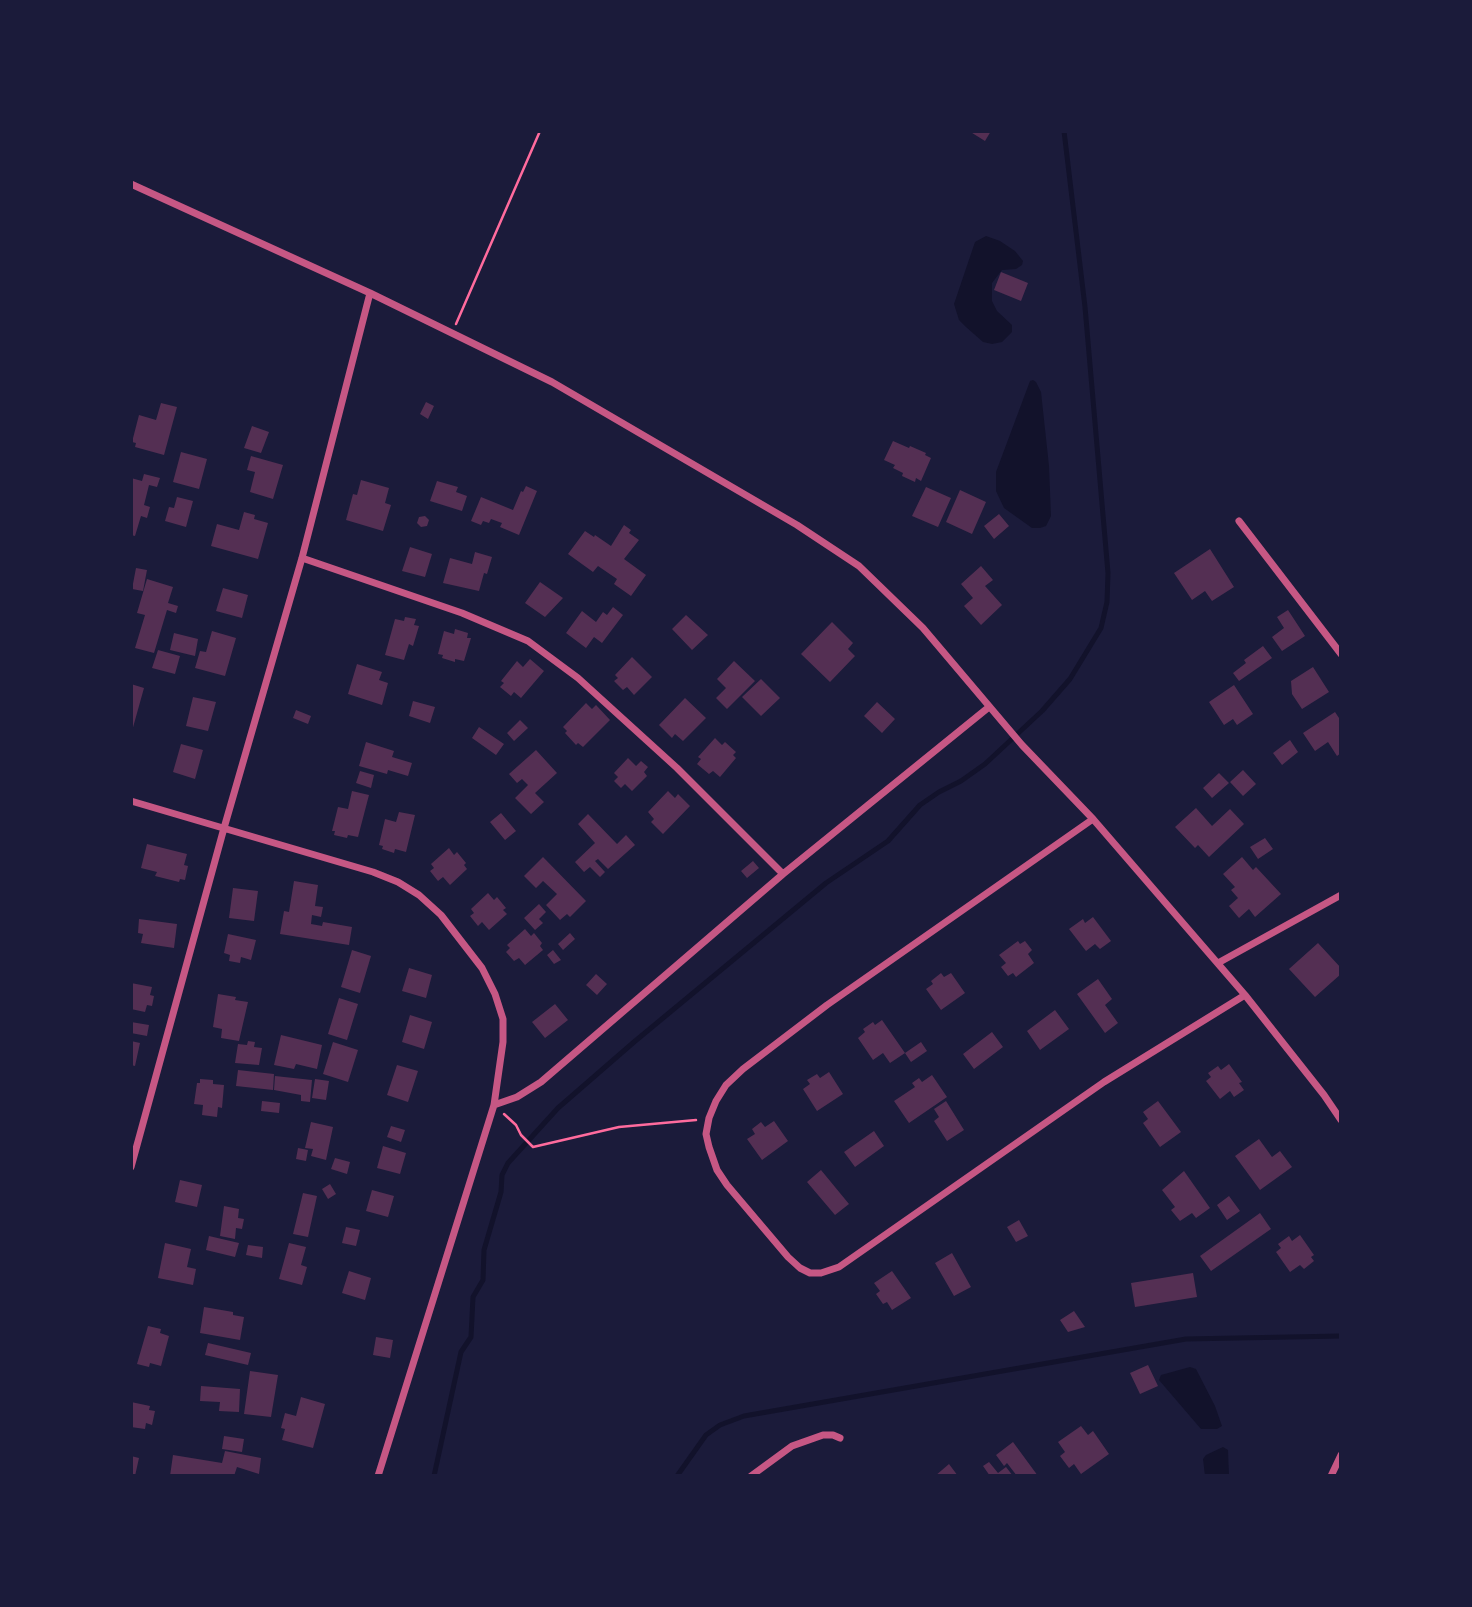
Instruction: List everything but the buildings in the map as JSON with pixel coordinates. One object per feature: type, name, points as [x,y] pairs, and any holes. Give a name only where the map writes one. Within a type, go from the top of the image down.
[{"type":"street","points":[[131,184],[370,293],[552,382],[859,566],[923,628],[1003,724],[1093,819],[1218,963],[1325,1095],[1341,1120]]},
{"type":"street","points":[[131,1167],[224,828],[302,558],[370,293]]},
{"type":"street","points":[[1239,521],[1341,654]]},
{"type":"street","points":[[302,558],[462,613],[528,641],[557,660],[677,768],[783,874]]},
{"type":"street","points":[[494,1105],[517,1097],[541,1082],[783,874],[989,706]]},
{"type":"street","points":[[131,802],[373,872],[398,882],[419,895],[441,915],[482,968],[495,994],[502,1019],[503,1042],[494,1105],[378,1476]]},
{"type":"street","points":[[1093,819],[827,1005],[743,1069],[716,1101],[706,1133],[717,1170],[727,1185],[794,1263],[810,1273],[821,1273],[839,1266],[1104,1082],[1244,995]]},
{"type":"street","points":[[1218,963],[1341,895]]},
{"type":"street","points":[[751,1476],[792,1446],[833,1434],[840,1438]]},
{"type":"street","points":[[1331,1476],[1341,1455]]},
{"type":"path","points":[[452,333],[540,131]]},
{"type":"path","points":[[494,1105],[516,1125],[521,1135],[533,1147],[619,1127],[709,1118]]},
{"type":"shaded area","points":[[986,236],[1015,251],[1023,261],[1016,269],[1002,270],[992,283],[992,301],[997,311],[1012,325],[1012,332],[1002,342],[992,344],[983,342],[959,320],[954,304],[975,242]]},
{"type":"shaded area","points":[[1033,380],[1041,392],[1049,466],[1051,516],[1046,526],[1040,528],[1032,528],[1004,508],[996,491],[996,472],[1030,381]]},
{"type":"shaded area","points":[[1190,1367],[1196,1369],[1215,1406],[1222,1426],[1217,1429],[1201,1429],[1159,1380],[1161,1375]]},
{"type":"shaded area","points":[[1223,1447],[1228,1450],[1229,1476],[1205,1476],[1203,1459]]},
{"type":"waterway","points":[[434,1476],[461,1352],[471,1337],[473,1297],[483,1280],[484,1250],[501,1192],[502,1175],[508,1163],[558,1108],[634,1042],[826,883],[888,841],[920,805],[985,764],[1042,711],[1070,679],[1101,628],[1107,602],[1108,573],[1085,307],[1064,131]]},
{"type":"waterway","points":[[677,1476],[706,1435],[720,1425],[744,1416],[1186,1339],[1341,1336]]}]
